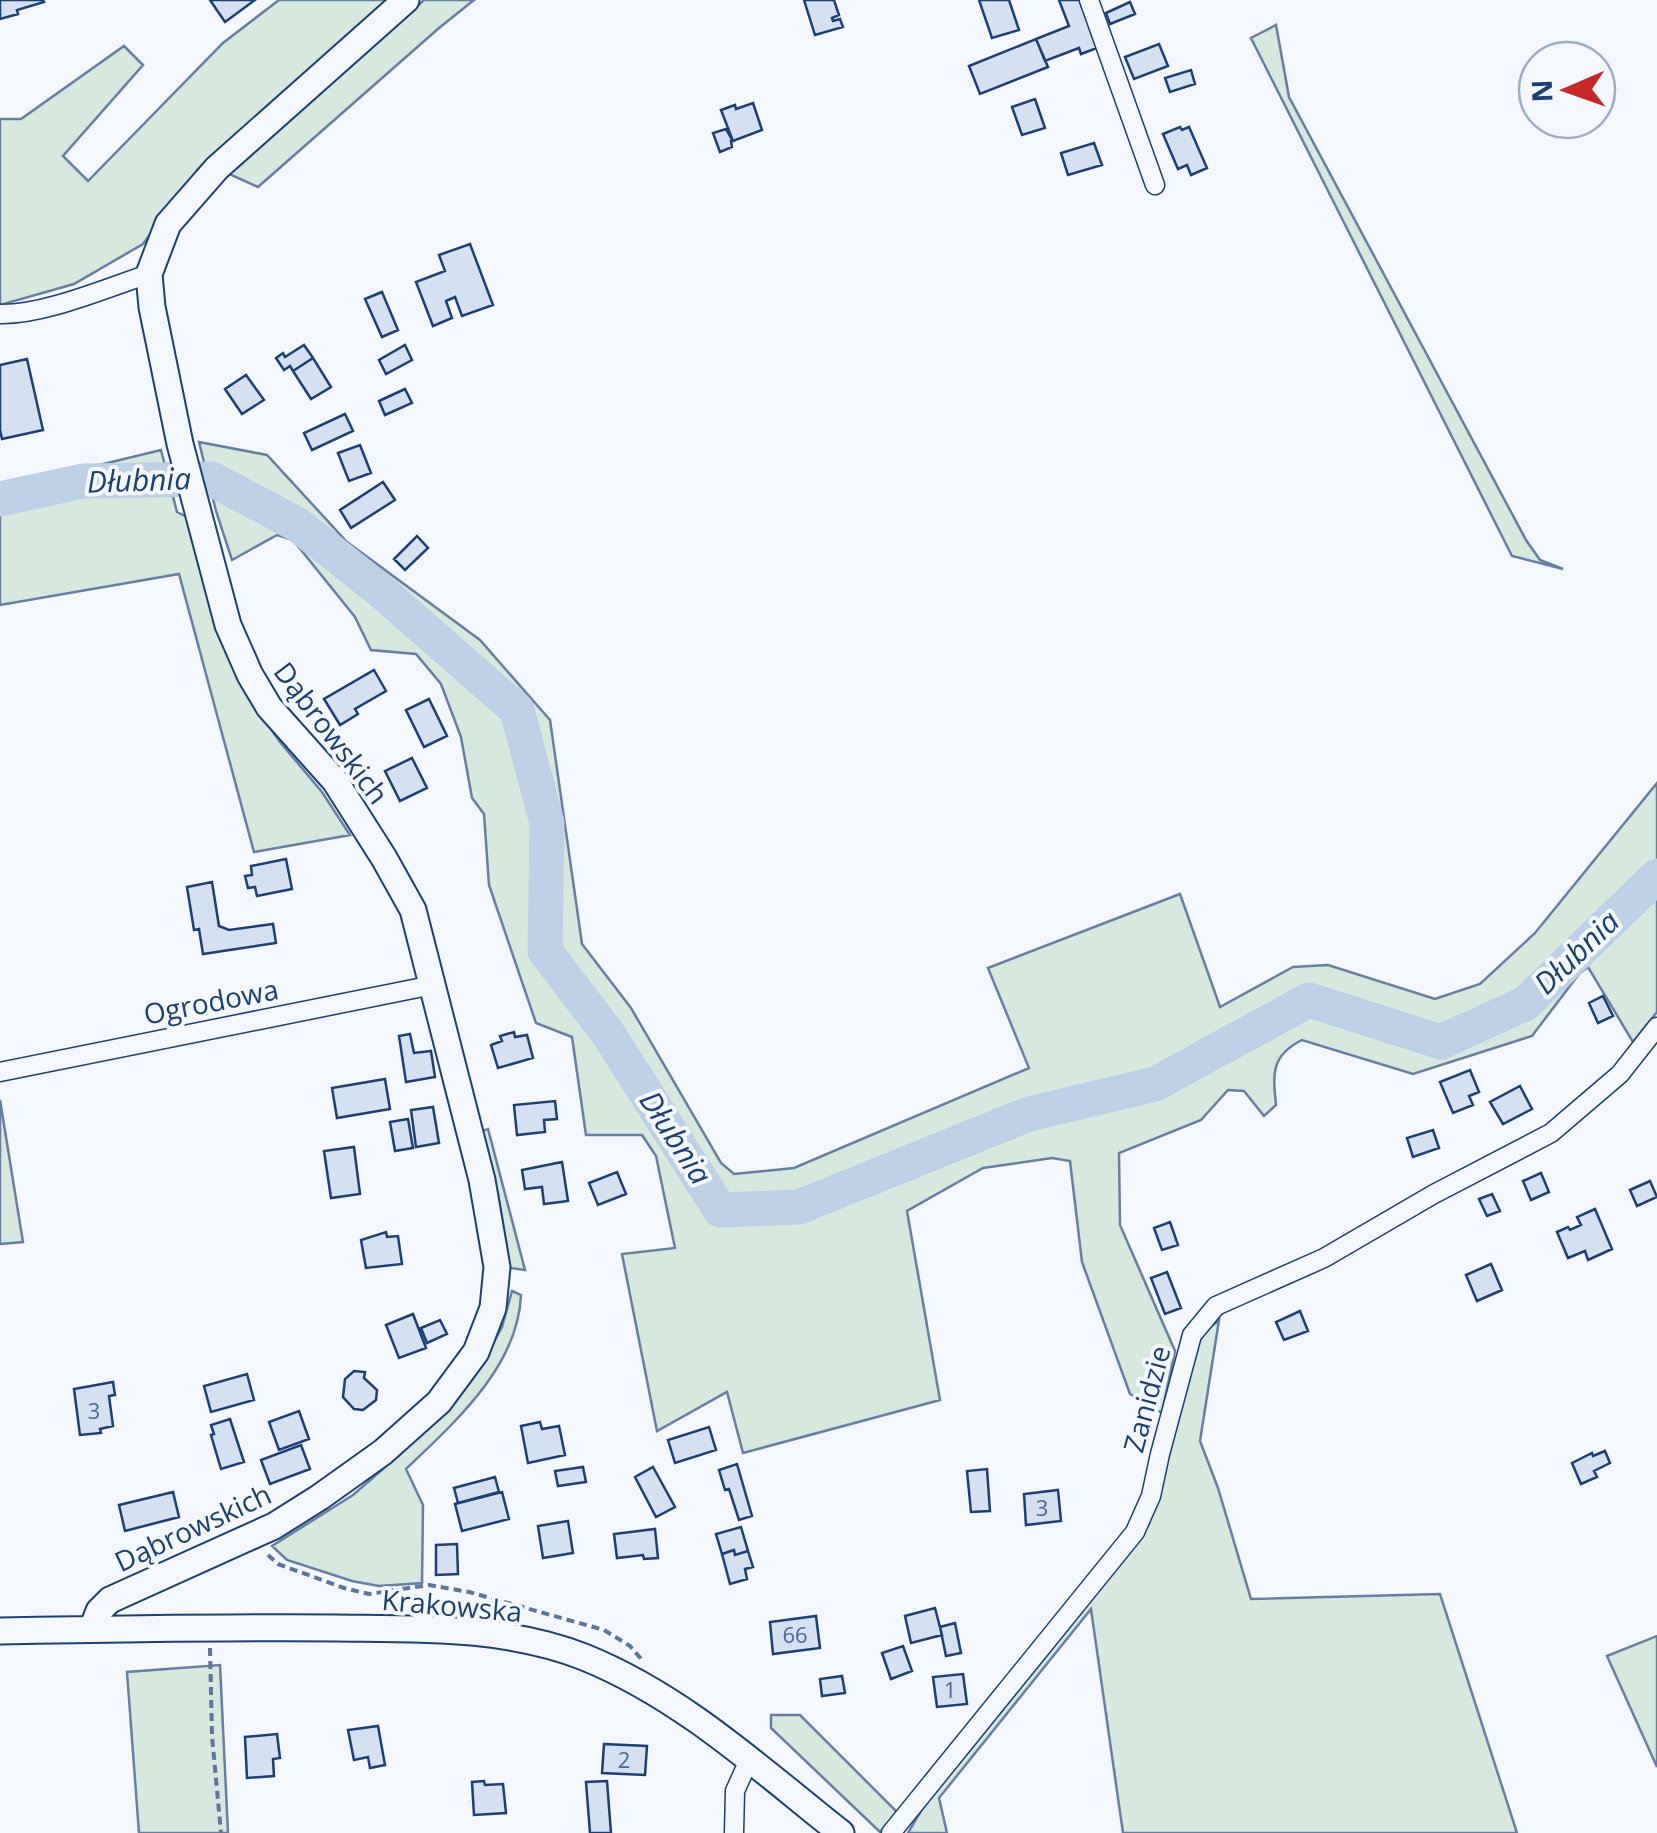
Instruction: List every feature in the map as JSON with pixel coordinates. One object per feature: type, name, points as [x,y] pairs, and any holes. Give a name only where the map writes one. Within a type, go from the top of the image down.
[{"type":"street","name":"Dąbrowskich","points":[[92,1629],[98,1611],[110,1600],[274,1526],[383,1452],[440,1402],[476,1352],[493,1308],[497,1267],[482,1180],[413,910],[334,781],[270,707],[250,675],[228,625],[180,444],[149,274],[168,224],[216,168],[406,0]]},
{"type":"street","points":[[1089,0],[1155,185]]},
{"type":"street","points":[[0,314],[58,304],[149,274]]},
{"type":"street","name":"Ogrodowa","points":[[0,1072],[432,985]]},
{"type":"street","name":"Zanidzie","points":[[890,1833],[1135,1532],[1152,1496],[1192,1335],[1216,1306],[1324,1258],[1434,1194],[1551,1133],[1620,1074],[1657,1027]]},
{"type":"street","name":"Krakowska","points":[[0,1631],[434,1630],[486,1633],[565,1650],[641,1684],[686,1713],[841,1833]]},
{"type":"street","points":[[734,1833],[735,1791],[749,1760]]},
{"type":"path","points":[[255,1535],[278,1564],[344,1588],[369,1594],[430,1585],[604,1630],[642,1657],[641,1684]]},
{"type":"path","points":[[209,1628],[212,1736],[222,1833]]},
{"type":"shaded area","points":[[279,0],[388,0],[198,169],[143,244],[74,284],[0,305],[0,119],[21,119],[124,46],[143,65],[63,156],[88,181],[223,43]]},
{"type":"shaded area","points":[[424,0],[474,0],[258,187],[229,174]]},
{"type":"shaded area","points":[[1276,25],[1289,97],[1526,540],[1540,560],[1563,569],[1512,556],[1251,38]]},
{"type":"shaded area","points":[[199,442],[267,455],[347,542],[480,640],[550,720],[582,944],[631,1008],[721,1163],[734,1174],[794,1168],[1029,1068],[988,968],[1180,894],[1220,1007],[1293,967],[1328,965],[1435,999],[1480,984],[1535,933],[1657,783],[1657,1012],[1633,1042],[1588,967],[1532,1036],[1413,1074],[1302,1040],[1279,1060],[1274,1075],[1276,1105],[1264,1116],[1244,1091],[1228,1090],[1201,1120],[1119,1153],[1120,1225],[1175,1351],[1162,1413],[1130,1394],[1082,1262],[1070,1161],[1052,1158],[983,1168],[907,1211],[940,1400],[743,1453],[727,1392],[657,1431],[622,1254],[675,1248],[656,1156],[642,1135],[586,1135],[572,1037],[536,1023],[489,885],[484,814],[472,798],[461,737],[441,684],[416,654],[371,650],[355,617],[293,540],[277,535],[232,560]]},
{"type":"shaded area","points":[[161,450],[177,512],[187,517],[216,624],[244,690],[350,835],[254,852],[179,574],[0,605],[0,489]]},
{"type":"shaded area","points":[[0,1100],[23,1242],[0,1244]]},
{"type":"shaded area","points":[[488,1129],[525,1270],[510,1268],[498,1194],[482,1131]]},
{"type":"shaded area","points":[[512,1291],[521,1295],[517,1321],[496,1369],[463,1412],[406,1469],[423,1505],[422,1583],[379,1586],[287,1560],[272,1546],[353,1495],[454,1401],[477,1372],[502,1327]]},
{"type":"shaded area","points":[[1219,1320],[1200,1441],[1251,1599],[1440,1594],[1517,1833],[1123,1833],[1091,1609],[939,1798],[947,1833],[908,1833],[938,1782],[1118,1567],[1149,1524],[1195,1340]]},
{"type":"shaded area","points":[[1657,1636],[1657,1767],[1607,1656]]},
{"type":"shaded area","points":[[220,1665],[228,1833],[139,1833],[127,1672]]},
{"type":"shaded area","points":[[771,1715],[800,1715],[897,1812],[880,1832],[771,1728]]},
{"type":"building","points":[[0,0],[43,0],[44,2],[0,19]]},
{"type":"building","points":[[210,0],[255,0],[225,22]]},
{"type":"building","points":[[804,0],[834,0],[839,15],[833,21],[840,19],[843,27],[815,35]]},
{"type":"building","points":[[979,0],[1009,0],[1019,30],[992,38]]},
{"type":"building","points":[[1059,0],[1080,0],[1097,48],[1081,54],[1079,48],[1045,61],[1036,39],[1069,26]]},
{"type":"building","points":[[1130,2],[1135,14],[1110,24],[1106,13]]},
{"type":"building","points":[[1036,39],[1048,67],[980,94],[969,66]]},
{"type":"building","points":[[1159,44],[1168,66],[1134,79],[1125,57]]},
{"type":"building","points":[[1191,70],[1195,84],[1170,92],[1165,78]]},
{"type":"building","points":[[1035,99],[1045,128],[1022,135],[1012,107]]},
{"type":"building","points":[[753,103],[762,130],[733,141],[721,110]]},
{"type":"building","points":[[1189,127],[1207,168],[1191,175],[1187,165],[1178,169],[1163,134]]},
{"type":"building","points":[[726,129],[732,147],[720,152],[713,133]]},
{"type":"building","points":[[1094,143],[1102,165],[1068,175],[1061,153]]},
{"type":"building","points":[[470,244],[493,305],[462,316],[455,297],[446,301],[452,318],[433,326],[416,282],[445,271],[439,255]]},
{"type":"building","points":[[382,292],[398,330],[382,337],[365,299]]},
{"type":"building","points":[[304,345],[313,358],[293,371],[290,366],[284,370],[276,358]]},
{"type":"building","points":[[405,345],[412,360],[386,374],[379,360]]},
{"type":"building","points":[[313,358],[331,387],[311,399],[293,371]]},
{"type":"building","points":[[27,359],[43,430],[2,439],[0,365]]},
{"type":"building","points":[[246,375],[264,400],[242,414],[225,389]]},
{"type":"building","points":[[405,389],[412,403],[385,415],[379,401]]},
{"type":"building","points":[[345,414],[353,431],[312,450],[304,433]]},
{"type":"building","points":[[360,445],[371,473],[349,481],[338,453]]},
{"type":"building","points":[[383,482],[395,500],[351,528],[340,510]]},
{"type":"building","points":[[417,536],[428,548],[405,570],[394,559]]},
{"type":"building","points":[[374,670],[386,691],[355,709],[358,714],[340,725],[324,699]]},
{"type":"building","points":[[429,699],[447,736],[424,747],[406,710]]},
{"type":"building","points":[[412,758],[427,788],[400,801],[385,771]]},
{"type":"building","points":[[286,859],[292,889],[257,896],[255,887],[248,888],[245,876],[252,875],[251,866]]},
{"type":"building","points":[[212,882],[219,926],[229,930],[273,924],[276,943],[203,954],[199,929],[194,930],[187,887]]},
{"type":"building","points":[[1603,996],[1613,1016],[1598,1023],[1589,1003]]},
{"type":"building","points":[[514,1032],[515,1037],[527,1035],[533,1058],[498,1068],[491,1045],[502,1041],[500,1036]]},
{"type":"building","points":[[410,1034],[414,1053],[431,1051],[435,1077],[406,1082],[399,1036]]},
{"type":"building","points":[[1470,1070],[1479,1092],[1469,1096],[1473,1105],[1453,1113],[1440,1082]]},
{"type":"building","points":[[385,1079],[390,1109],[337,1118],[332,1088]]},
{"type":"building","points":[[1520,1086],[1532,1109],[1503,1124],[1490,1102]]},
{"type":"building","points":[[555,1101],[557,1119],[544,1120],[545,1132],[517,1135],[514,1105]]},
{"type":"building","points":[[433,1107],[439,1143],[416,1147],[411,1110]]},
{"type":"building","points":[[408,1119],[413,1148],[395,1151],[390,1122]]},
{"type":"building","points":[[1433,1130],[1439,1148],[1413,1157],[1407,1138]]},
{"type":"building","points":[[354,1147],[360,1194],[331,1198],[324,1151]]},
{"type":"building","points":[[562,1162],[568,1201],[544,1204],[542,1187],[525,1189],[522,1170]]},
{"type":"building","points":[[617,1172],[626,1194],[598,1205],[589,1183]]},
{"type":"building","points":[[1541,1173],[1549,1192],[1531,1200],[1523,1181]]},
{"type":"building","points":[[1650,1181],[1657,1197],[1637,1206],[1630,1190]]},
{"type":"building","points":[[1492,1194],[1500,1211],[1487,1216],[1479,1199]]},
{"type":"building","points":[[1595,1209],[1612,1249],[1588,1260],[1585,1251],[1568,1258],[1557,1232],[1581,1225],[1577,1217]]},
{"type":"building","points":[[1170,1222],[1178,1245],[1162,1250],[1154,1228]]},
{"type":"building","points":[[386,1232],[387,1237],[398,1236],[402,1264],[366,1268],[361,1240]]},
{"type":"building","points":[[1491,1264],[1502,1290],[1477,1301],[1466,1275]]},
{"type":"building","points":[[1167,1272],[1181,1308],[1165,1314],[1151,1278]]},
{"type":"building","points":[[1300,1311],[1308,1331],[1284,1340],[1276,1322]]},
{"type":"building","points":[[413,1314],[426,1348],[399,1358],[386,1325]]},
{"type":"building","points":[[440,1320],[447,1334],[427,1343],[421,1328]]},
{"type":"building","points":[[354,1371],[365,1372],[364,1378],[377,1390],[376,1400],[363,1410],[354,1409],[343,1397],[345,1379]]},
{"type":"building","points":[[247,1374],[254,1400],[211,1412],[204,1386]]},
{"type":"building","points":[[113,1382],[115,1395],[109,1396],[113,1426],[100,1429],[101,1433],[80,1435],[74,1389]]},
{"type":"building","points":[[299,1411],[309,1439],[279,1450],[269,1422]]},
{"type":"building","points":[[230,1419],[244,1462],[221,1469],[211,1425]]},
{"type":"building","points":[[540,1422],[542,1429],[559,1426],[565,1455],[528,1463],[521,1426]]},
{"type":"building","points":[[709,1427],[716,1450],[675,1463],[668,1440]]},
{"type":"building","points":[[301,1445],[310,1469],[270,1484],[261,1460]]},
{"type":"building","points":[[1605,1451],[1610,1463],[1594,1471],[1597,1477],[1581,1484],[1572,1463]]},
{"type":"building","points":[[737,1464],[752,1516],[739,1520],[719,1470]]},
{"type":"building","points":[[583,1467],[586,1482],[558,1486],[555,1471]]},
{"type":"building","points":[[653,1467],[675,1507],[656,1517],[635,1477]]},
{"type":"building","points":[[987,1469],[990,1511],[971,1512],[967,1471]]},
{"type":"building","points":[[495,1477],[499,1492],[458,1503],[454,1488]]},
{"type":"building","points":[[1058,1490],[1061,1521],[1026,1525],[1024,1494]]},
{"type":"building","points":[[173,1492],[179,1517],[125,1531],[119,1505]]},
{"type":"building","points":[[502,1492],[509,1519],[462,1531],[455,1504]]},
{"type":"building","points":[[568,1521],[573,1553],[543,1558],[538,1526]]},
{"type":"building","points":[[741,1527],[748,1551],[722,1554],[716,1534]]},
{"type":"building","points":[[655,1529],[658,1558],[617,1558],[614,1534]]},
{"type":"building","points":[[457,1544],[458,1574],[436,1575],[436,1545]]},
{"type":"building","points":[[734,1550],[735,1555],[748,1551],[753,1567],[745,1569],[747,1579],[730,1584],[722,1554]]},
{"type":"building","points":[[935,1608],[942,1635],[911,1643],[905,1616]]},
{"type":"building","points":[[816,1616],[820,1648],[773,1654],[770,1622]]},
{"type":"building","points":[[955,1623],[961,1653],[946,1656],[940,1627]]},
{"type":"building","points":[[903,1646],[912,1671],[891,1679],[882,1653]]},
{"type":"building","points":[[963,1674],[967,1704],[937,1707],[933,1677]]},
{"type":"building","points":[[842,1676],[845,1693],[822,1696],[820,1679]]},
{"type":"building","points":[[378,1726],[385,1765],[370,1768],[368,1757],[354,1760],[348,1730]]},
{"type":"building","points":[[277,1734],[280,1758],[273,1759],[274,1776],[247,1778],[245,1737]]},
{"type":"building","points":[[604,1744],[647,1746],[645,1775],[602,1773]]},
{"type":"building","points":[[484,1781],[485,1785],[503,1784],[506,1813],[474,1815],[472,1782]]},
{"type":"building","points":[[607,1781],[611,1833],[590,1833],[586,1782]]},
{"type":"waterway","name":"Dłubnia","points":[[0,499],[83,481],[212,479],[298,525],[381,591],[517,710],[547,823],[545,951],[609,1035],[720,1210],[799,1207],[1029,1114],[1155,1084],[1309,1000],[1441,1042],[1526,1003],[1657,876]]}]
